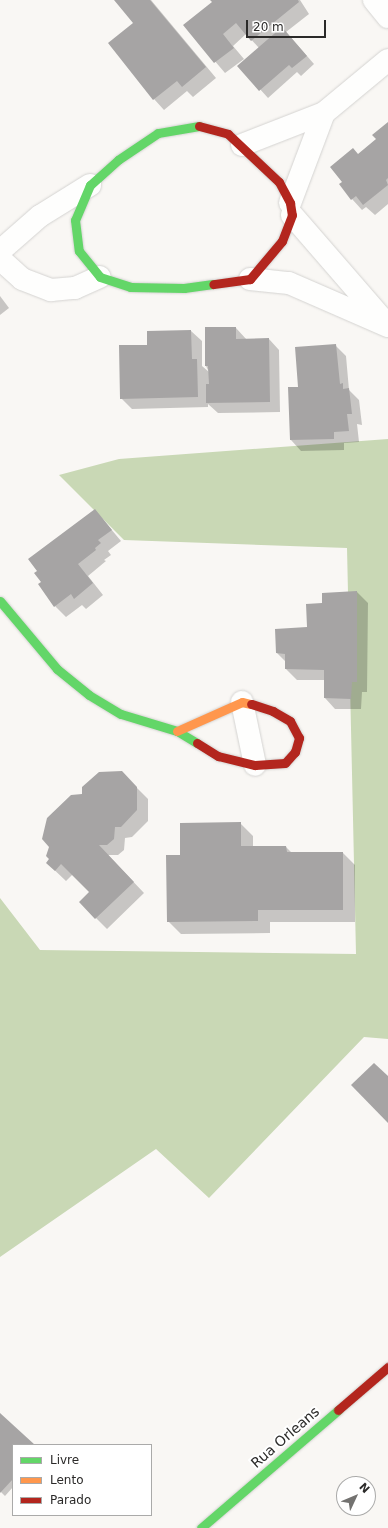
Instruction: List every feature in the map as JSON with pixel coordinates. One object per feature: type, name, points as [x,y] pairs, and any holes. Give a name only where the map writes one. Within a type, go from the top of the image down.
[{"type":"street","points":[[374,0],[388,17]]},
{"type":"street","points":[[242,145],[324,113],[388,60]]},
{"type":"street","points":[[250,279],[271,257],[282,241],[291,209],[324,113]]},
{"type":"street","points":[[0,250],[40,216],[90,185],[118,160],[158,133],[199,126],[228,134],[242,145],[279,182],[291,209],[388,326]]},
{"type":"street","points":[[90,185],[76,220],[76,228],[79,251],[100,277],[130,287],[184,288],[250,279],[289,283],[388,326]]},
{"type":"street","points":[[0,259],[22,279],[51,290],[75,288],[100,277]]},
{"type":"street","points":[[0,602],[57,669],[89,695],[121,714],[177,731],[218,756],[255,765],[285,763],[295,752],[299,738],[290,721],[273,711],[242,702],[177,731]]},
{"type":"street","points":[[242,702],[255,765]]},
{"type":"street","name":"Rua Orleans","points":[[201,1528],[388,1367]]},
{"type":"green space","points":[[388,439],[388,1039],[364,1037],[209,1198],[156,1149],[0,1257],[0,898],[40,950],[356,954],[347,548],[124,540],[59,475],[119,459]]},
{"type":"building","points":[[114,0],[150,0],[206,67],[182,87],[177,81],[153,100],[108,43],[133,23]]},
{"type":"building","points":[[210,0],[298,0],[299,2],[251,41],[236,23],[223,34],[234,48],[214,63],[183,25],[212,2]]},
{"type":"building","points":[[282,27],[307,56],[292,68],[289,65],[259,91],[237,66]]},
{"type":"building","points":[[388,122],[388,178],[386,180],[388,185],[363,205],[356,196],[351,200],[339,184],[342,182],[330,167],[353,148],[358,154],[376,139],[372,135]]},
{"type":"building","points":[[205,327],[236,327],[236,339],[269,338],[270,402],[206,403],[206,384],[209,384],[208,366],[205,366]]},
{"type":"building","points":[[191,330],[192,359],[197,359],[198,397],[120,399],[119,345],[147,345],[147,331]]},
{"type":"building","points":[[336,344],[340,384],[343,383],[343,389],[349,388],[352,414],[347,414],[349,431],[334,432],[334,439],[290,440],[288,387],[298,387],[295,347]]},
{"type":"building","points":[[95,509],[112,530],[98,540],[101,543],[95,548],[96,550],[78,564],[93,583],[74,599],[71,594],[54,607],[38,584],[41,582],[34,573],[37,571],[28,559]]},
{"type":"building","points":[[357,591],[357,682],[352,682],[351,699],[324,698],[324,670],[285,669],[285,654],[276,653],[275,629],[307,627],[306,604],[322,603],[322,593]]},
{"type":"building","points":[[122,771],[137,787],[137,810],[121,827],[115,827],[114,839],[107,845],[99,845],[134,882],[95,919],[79,902],[89,892],[61,864],[55,871],[46,863],[49,859],[46,856],[49,847],[42,839],[47,818],[71,795],[82,794],[82,787],[99,772]]},
{"type":"building","points":[[241,822],[241,846],[286,846],[287,852],[343,852],[343,910],[258,910],[258,921],[167,922],[166,855],[180,855],[180,823]]},
{"type":"building","points":[[374,1063],[388,1076],[388,1123],[351,1085]]},
{"type":"building","points":[[0,1413],[34,1444],[12,1444],[12,1480],[0,1493]]},
{"type":"traffic: fast","points":[[199,126],[158,133],[118,160],[90,185],[75,220],[79,251],[100,277],[130,287],[184,288],[213,284]]},
{"type":"traffic: fast","points":[[0,601],[57,669],[89,695],[121,714],[177,731],[197,743]]},
{"type":"traffic: fast","points":[[201,1528],[338,1410]]},
{"type":"traffic: slow","points":[[177,731],[242,702],[251,704]]},
{"type":"traffic: jam","points":[[199,126],[228,134],[279,182],[290,203],[292,215],[282,241],[250,279],[213,284]]},
{"type":"traffic: jam","points":[[197,743],[218,756],[255,765],[285,763],[295,752],[299,738],[290,721],[273,711],[251,704]]},
{"type":"traffic: jam","points":[[338,1410],[388,1367]]}]
